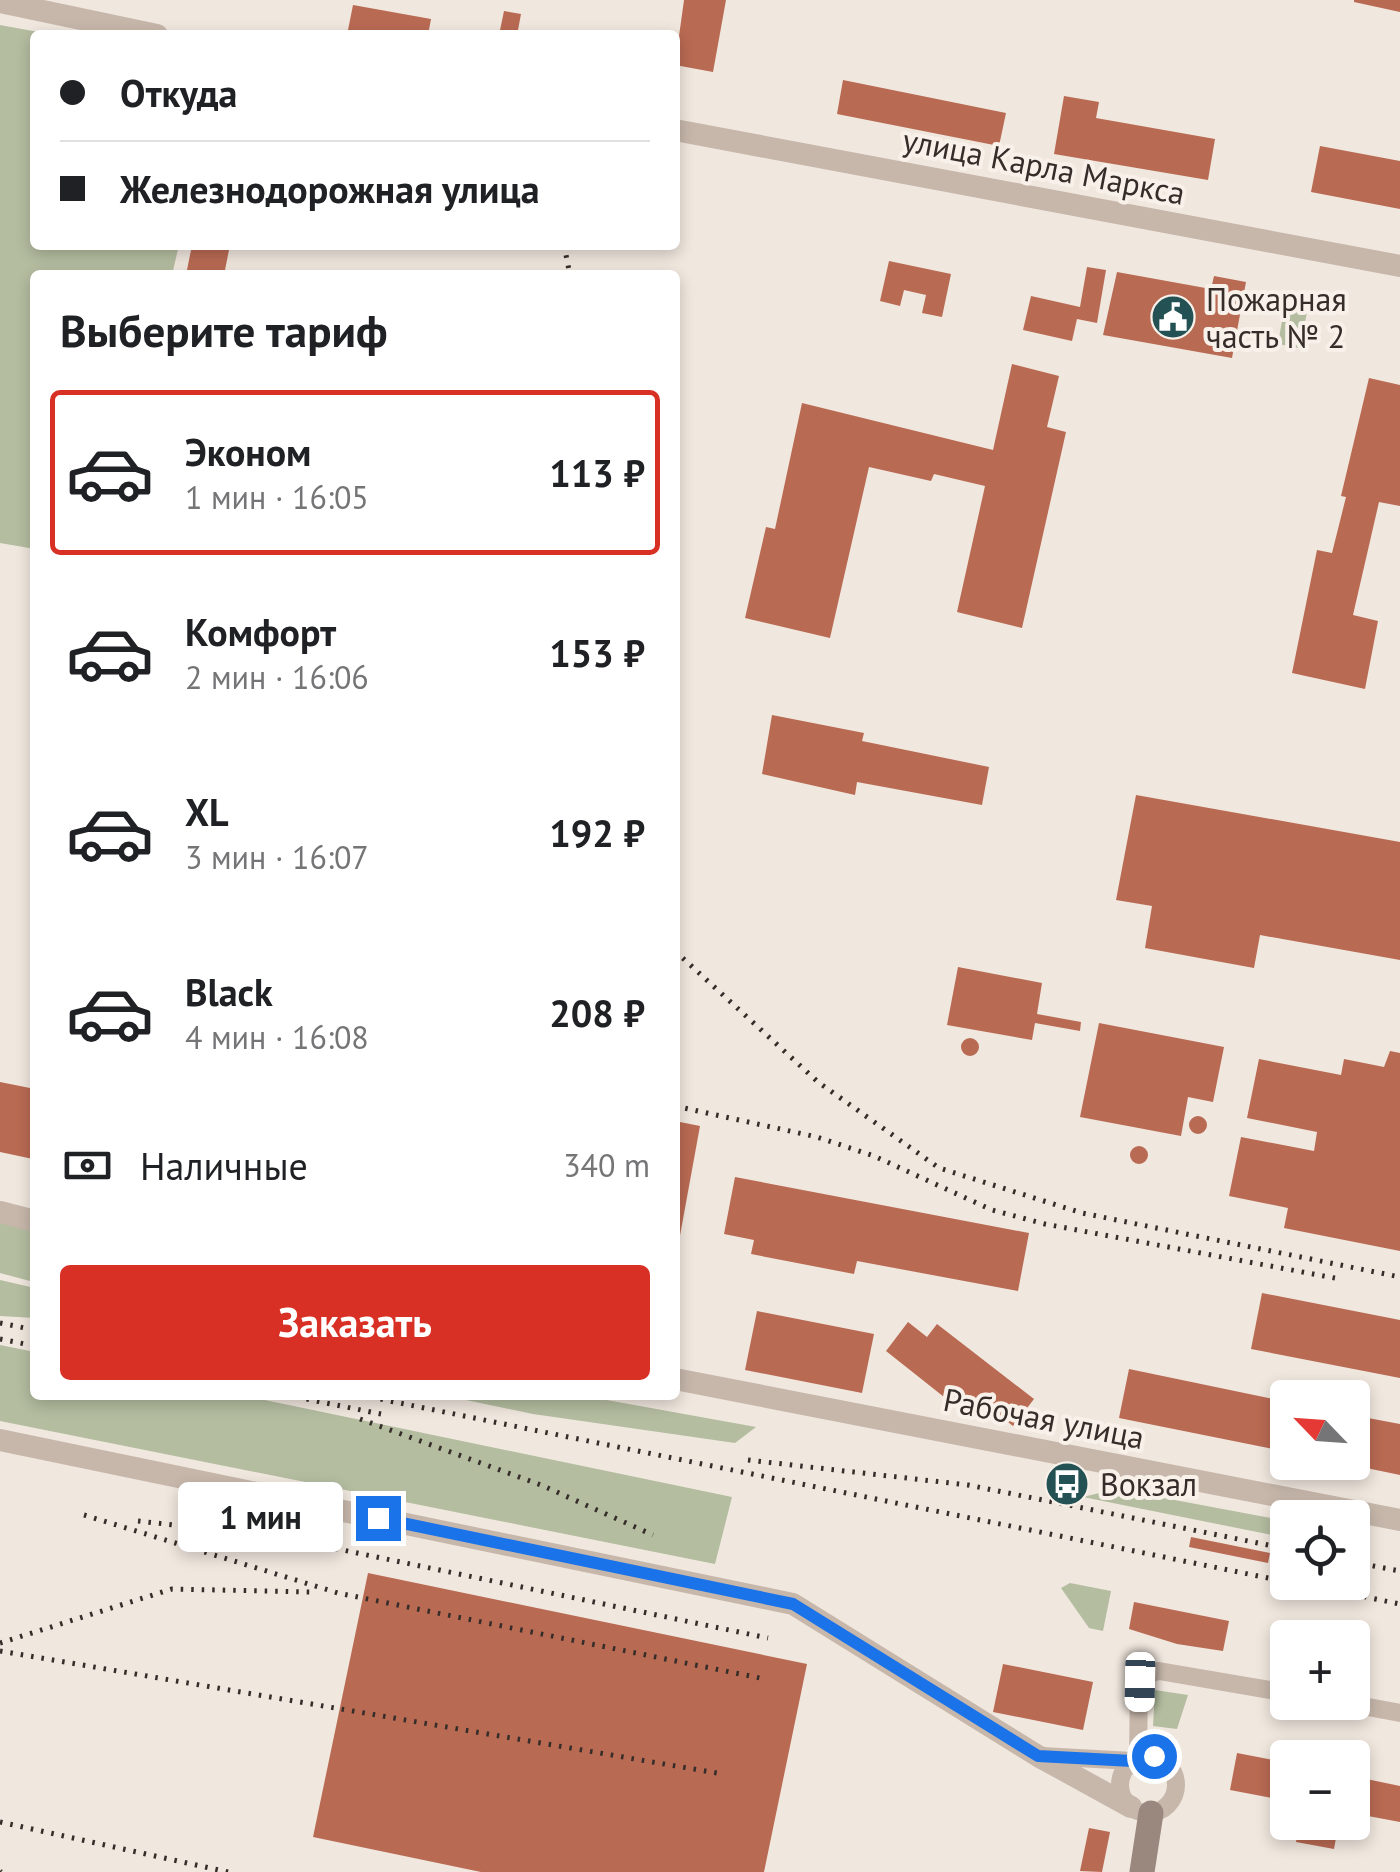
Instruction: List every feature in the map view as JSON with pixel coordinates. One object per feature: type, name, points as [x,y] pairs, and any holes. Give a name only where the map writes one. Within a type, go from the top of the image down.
[{"type":"main road","points":[[1141,1810],[1142,1872]]},
{"type":"street","points":[[0,2],[133,30]]},
{"type":"street","name":"улица Карла Маркса","points":[[680,131],[1400,266]]},
{"type":"street","points":[[0,1212],[30,1220]]},
{"type":"street","name":"Рабочая улица","points":[[680,1379],[1400,1520]]},
{"type":"street","points":[[0,1440],[793,1604],[1038,1756],[1141,1810],[1172,1801],[1176,1778],[1162,1759],[1038,1756]]},
{"type":"street","points":[[1141,1810],[1122,1795],[1120,1781],[1135,1760],[1143,1675],[1159,1672],[1270,1690]]},
{"type":"street","points":[[1370,1708],[1400,1714]]},
{"type":"green space","points":[[0,25],[30,30],[30,250],[178,250],[173,270],[30,270],[30,548],[0,543]]},
{"type":"green space","points":[[1286,298],[1309,302],[1300,348],[1278,344]]},
{"type":"green space","points":[[0,1222],[30,1229],[30,1281],[0,1273]]},
{"type":"green space","points":[[0,1280],[30,1287],[30,1318],[0,1316]]},
{"type":"green space","points":[[0,1345],[30,1351],[30,1400],[265,1400],[732,1497],[715,1564],[0,1421]]},
{"type":"green space","points":[[466,1400],[607,1400],[756,1427],[735,1443],[533,1414]]},
{"type":"green space","points":[[1116,1489],[1270,1518],[1270,1535],[1083,1497]]},
{"type":"green space","points":[[1070,1583],[1111,1591],[1103,1631],[1089,1628],[1061,1588]]},
{"type":"green space","points":[[1155,1690],[1188,1695],[1177,1729],[1153,1726]]},
{"type":"building","points":[[684,0],[726,0],[713,72],[680,66]]},
{"type":"building","points":[[1400,0],[1400,12],[1354,2]]},
{"type":"building","points":[[353,5],[431,19],[429,30],[348,30]]},
{"type":"building","points":[[504,11],[521,14],[518,30],[500,30]]},
{"type":"building","points":[[843,80],[1006,113],[999,146],[837,114]]},
{"type":"building","points":[[1064,96],[1099,102],[1096,118],[1215,139],[1208,180],[1054,154]]},
{"type":"building","points":[[1320,146],[1400,161],[1400,209],[1311,192]]},
{"type":"building","points":[[191,250],[229,250],[225,270],[187,270]]},
{"type":"building","points":[[889,261],[951,274],[942,317],[922,313],[926,295],[904,290],[900,306],[880,301]]},
{"type":"building","points":[[1087,267],[1106,270],[1097,323],[1077,319],[1072,341],[1023,330],[1031,296],[1080,307]]},
{"type":"building","name":"Пожарная часть № 2","points":[[1117,272],[1211,289],[1214,276],[1246,282],[1232,358],[1103,335]]},
{"type":"building","points":[[1012,364],[1059,376],[1047,427],[1066,432],[1022,628],[957,612],[985,486],[934,474],[931,481],[869,467],[830,638],[745,618],[766,527],[775,529],[802,403],[993,450]]},
{"type":"building","points":[[1369,378],[1400,385],[1400,506],[1379,502],[1353,615],[1378,621],[1365,689],[1292,673],[1317,550],[1332,553]]},
{"type":"building","points":[[772,715],[864,733],[862,741],[989,767],[982,805],[857,782],[855,795],[762,774]]},
{"type":"building","points":[[1136,795],[1400,842],[1400,960],[1260,935],[1254,968],[1145,948],[1152,906],[1116,900]]},
{"type":"building","points":[[958,967],[1042,983],[1037,1014],[1081,1022],[1080,1031],[1035,1023],[1032,1040],[947,1025]]},
{"type":"building","points":[[1099,1023],[1224,1047],[1213,1102],[1188,1097],[1181,1136],[1080,1117]]},
{"type":"building","points":[[970,1038],[977,1040],[977,1054],[970,1056],[963,1054],[961,1047],[963,1040]]},
{"type":"building","points":[[1390,1051],[1400,1053],[1400,1251],[1284,1228],[1288,1208],[1229,1196],[1241,1137],[1314,1151],[1317,1132],[1247,1118],[1259,1059],[1341,1075],[1344,1059],[1384,1067]]},
{"type":"building","points":[[0,1082],[30,1088],[30,1158],[0,1152]]},
{"type":"building","points":[[1198,1116],[1205,1118],[1205,1132],[1198,1134],[1191,1132],[1189,1125],[1191,1118]]},
{"type":"building","points":[[680,1122],[700,1126],[680,1236]]},
{"type":"building","points":[[1139,1146],[1146,1148],[1146,1162],[1139,1164],[1132,1162],[1130,1155],[1132,1148]]},
{"type":"building","points":[[735,1177],[1029,1233],[1018,1291],[857,1261],[854,1274],[751,1254],[754,1240],[724,1234]]},
{"type":"building","points":[[1262,1293],[1400,1320],[1400,1378],[1251,1349]]},
{"type":"building","points":[[757,1311],[874,1334],[862,1393],[745,1370]]},
{"type":"building","points":[[908,1322],[927,1337],[937,1324],[1034,1399],[1013,1426],[980,1400],[968,1416],[886,1351]]},
{"type":"building","points":[[1129,1369],[1270,1398],[1270,1448],[1119,1418]]},
{"type":"building","points":[[1370,1418],[1400,1424],[1400,1475],[1370,1469]]},
{"type":"building","points":[[1191,1537],[1270,1553],[1268,1563],[1189,1547]]},
{"type":"building","points":[[368,1573],[807,1664],[764,1872],[481,1872],[313,1837]]},
{"type":"building","points":[[1134,1602],[1229,1621],[1223,1651],[1177,1644],[1129,1629]]},
{"type":"building","points":[[1003,1664],[1093,1682],[1083,1730],[993,1712]]},
{"type":"building","points":[[1237,1753],[1270,1759],[1270,1798],[1230,1790]]},
{"type":"building","points":[[1370,1780],[1400,1786],[1400,1822],[1370,1816]]},
{"type":"building","points":[[1089,1828],[1110,1832],[1102,1872],[1080,1871]]},
{"type":"building","points":[[1296,1840],[1336,1840],[1334,1849]]},
{"type":"railway","points":[[565,250],[569,270]]},
{"type":"railway","points":[[680,956],[818,1082],[939,1168],[1082,1213],[1400,1277]]},
{"type":"railway","points":[[680,1107],[817,1137],[874,1156],[992,1210],[1045,1224],[1340,1279]]},
{"type":"railway","points":[[0,1323],[30,1329]]},
{"type":"railway","points":[[0,1339],[30,1345]]},
{"type":"railway","points":[[311,1400],[381,1414]]},
{"type":"railway","points":[[385,1400],[1270,1578]]},
{"type":"railway","points":[[360,1419],[541,1485],[653,1535]]},
{"type":"railway","points":[[748,1460],[968,1485],[1270,1545]]},
{"type":"railway","points":[[84,1515],[338,1593],[760,1678]]},
{"type":"railway","points":[[138,1521],[280,1537],[768,1638]]},
{"type":"railway","points":[[1370,1565],[1400,1571]]},
{"type":"railway","points":[[0,1643],[172,1589],[311,1592]]},
{"type":"railway","points":[[1370,1598],[1400,1604]]},
{"type":"railway","points":[[0,1651],[723,1774]]},
{"type":"railway","points":[[0,1822],[228,1872]]},
{"type":"place","name":"Пожарная часть № 2","points":[[1173,317]]},
{"type":"place","name":"Вокзал","points":[[1067,1484]]},
{"type":"route","points":[[378,1518],[793,1604],[1038,1756],[1132,1761],[1154,1756]]}]
